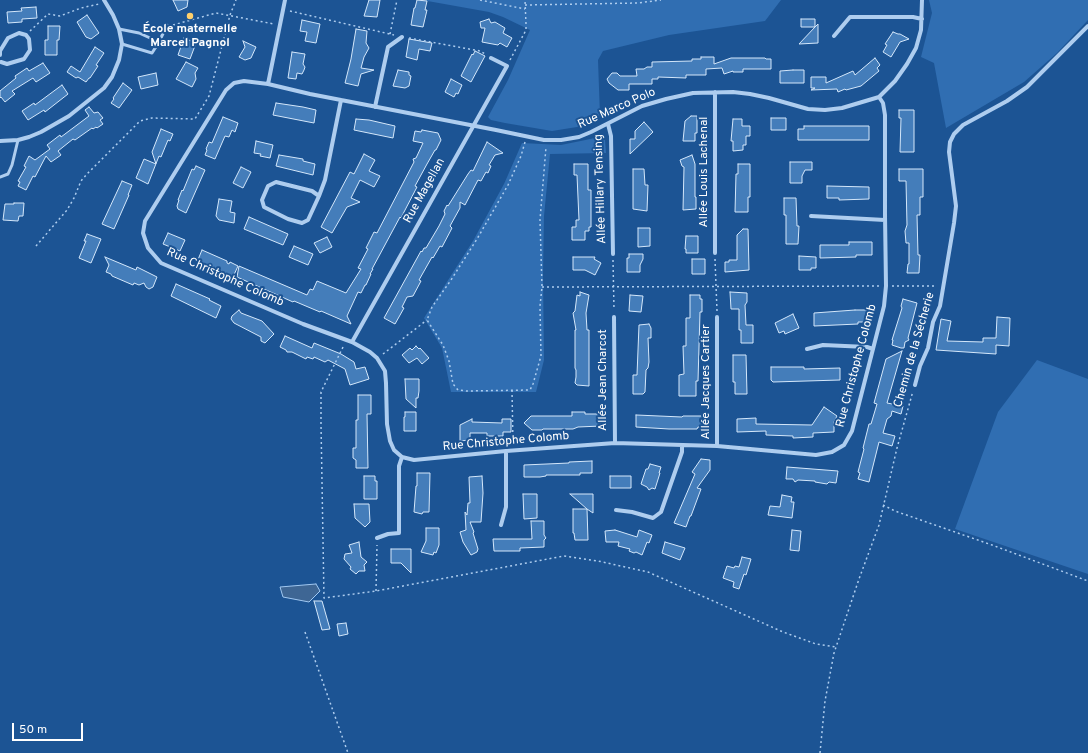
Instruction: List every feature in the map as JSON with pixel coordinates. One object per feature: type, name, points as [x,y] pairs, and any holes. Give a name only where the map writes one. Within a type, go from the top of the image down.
[{"type":"street","points":[[0,141],[18,140],[41,132],[69,116],[104,88],[116,69],[122,44],[119,29],[104,0]]},
{"type":"street","points":[[268,84],[285,0]]},
{"type":"street","name":"Rue Marco Polo","points":[[268,84],[310,94],[544,140],[560,140],[579,136],[608,124],[642,106],[693,93],[715,92],[750,94],[808,110],[842,108],[879,97],[895,81],[916,48],[921,30],[922,0]]},
{"type":"street","points":[[834,36],[850,17],[913,17],[922,19]]},
{"type":"street","name":"Chemin de la Sécherie","points":[[915,385],[920,366],[928,348],[933,322],[940,306],[954,223],[956,206],[949,152],[950,142],[954,134],[970,120],[1007,101],[1028,88],[1088,26]]},
{"type":"street","points":[[19,34],[26,35],[29,39],[30,50],[24,59],[8,64],[0,59],[0,51],[8,38],[19,34]]},
{"type":"street","points":[[375,107],[388,47],[402,37]]},
{"type":"street","points":[[492,58],[507,66]]},
{"type":"street","name":"Rue Magellan","points":[[352,342],[507,66]]},
{"type":"street","name":"Rue Christophe Colomb","points":[[268,84],[244,81],[234,83],[226,90],[154,204],[145,222],[143,233],[148,248],[161,263],[303,324],[352,342],[370,352],[385,372],[388,433],[390,441],[394,450],[402,457],[414,460],[431,460],[514,450],[615,444],[717,446],[816,455],[832,452],[844,445],[852,431],[884,306],[886,286],[885,115],[883,103],[879,97]]},
{"type":"street","name":"Allée Louis Lachenal","points":[[715,92],[715,253]]},
{"type":"street","points":[[319,196],[312,191],[276,182],[268,186],[262,200],[264,207],[288,219],[302,223],[308,220],[319,196],[325,180],[341,100]]},
{"type":"street","name":"Allée Hillary Tensing","points":[[608,124],[611,136],[613,254]]},
{"type":"street","points":[[811,216],[885,220]]},
{"type":"street","name":"Allée Jean Charcot","points":[[614,317],[615,444]]},
{"type":"street","name":"Allée Jacques Cartier","points":[[717,317],[717,446]]},
{"type":"street","points":[[807,349],[823,345],[867,346],[873,349]]},
{"type":"street","points":[[616,510],[632,512],[653,518],[661,512],[682,452],[682,445]]},
{"type":"street","points":[[501,525],[506,508],[506,451]]},
{"type":"street","points":[[377,538],[388,534],[399,533],[399,466],[402,457]]},
{"type":"lane","points":[[122,44],[152,53],[167,25]]},
{"type":"lane","points":[[119,29],[139,33],[159,42]]},
{"type":"lane","points":[[0,177],[8,174],[12,165],[18,140]]},
{"type":"path","points":[[26,35],[48,14],[60,16],[81,8],[97,5],[104,0]]},
{"type":"path","points":[[36,246],[67,210],[81,181],[140,121],[152,118],[195,119],[209,96],[230,15],[236,0]]},
{"type":"path","points":[[390,34],[397,0]]},
{"type":"path","points":[[480,0],[525,9]]},
{"type":"path","points":[[507,66],[526,30],[525,0]]},
{"type":"path","points":[[525,5],[638,3],[661,0]]},
{"type":"path","points":[[282,12],[290,10],[402,37],[421,39],[480,51],[492,58]]},
{"type":"path","points":[[167,25],[216,13],[280,25]]},
{"type":"path","points":[[379,352],[382,355],[427,320],[432,307],[477,240],[508,184],[521,156],[525,142]]},
{"type":"path","points":[[427,320],[443,344],[449,361],[453,384],[458,390],[530,390],[538,369],[540,356],[540,306],[542,287],[540,220],[546,146]]},
{"type":"path","points":[[715,253],[717,317]]},
{"type":"path","points":[[613,254],[614,317]]},
{"type":"path","points":[[542,287],[943,286]]},
{"type":"path","points":[[346,340],[321,392],[324,598],[376,591],[564,556],[598,561],[648,572],[783,632],[816,644],[836,647]]},
{"type":"path","name":"Chemin de la Sécherie","points":[[820,753],[825,700],[836,647],[879,525],[897,448],[915,385]]},
{"type":"path","points":[[512,390],[514,450]]},
{"type":"path","points":[[883,505],[895,511],[1088,581]]},
{"type":"path","points":[[376,591],[377,538]]},
{"type":"path","points":[[305,632],[348,753]]},
{"type":"shaded area","points":[[422,0],[781,0],[765,21],[669,35],[603,51],[598,60],[600,116],[577,127],[552,131],[491,120],[488,117],[508,80],[530,30],[489,12]]},
{"type":"shaded area","points":[[929,0],[1088,0],[1088,20],[1057,53],[1024,82],[946,128],[934,63],[921,57],[932,13]]},
{"type":"shaded area","points":[[600,137],[605,140],[606,153],[550,154],[544,216],[544,360],[536,392],[451,392],[442,348],[424,318],[473,241],[504,184],[522,143],[561,145]]},
{"type":"shaded area","points":[[1037,360],[1088,379],[1088,574],[955,529],[998,412]]},
{"type":"shaded area","points":[[316,584],[320,591],[309,602],[283,597],[280,587]]},
{"type":"building","points":[[173,0],[188,0],[187,7],[178,11]]},
{"type":"building","points":[[369,0],[380,0],[377,17],[364,16]]},
{"type":"building","points":[[417,0],[427,1],[425,10],[427,10],[423,27],[411,25]]},
{"type":"building","points":[[36,7],[37,18],[22,19],[22,22],[8,23],[7,12],[22,11],[21,8]]},
{"type":"building","points":[[87,15],[99,33],[91,39],[86,37],[77,22]]},
{"type":"building","points":[[489,19],[491,23],[495,22],[505,28],[503,33],[512,38],[507,47],[500,43],[498,45],[482,42],[485,28],[481,28],[480,22]]},
{"type":"building","points":[[801,19],[815,19],[815,27],[801,27]]},
{"type":"building","points":[[302,20],[320,24],[316,43],[305,41],[307,32],[300,31]]},
{"type":"building","points":[[818,24],[818,43],[799,44]]},
{"type":"building","points":[[48,26],[60,26],[59,40],[57,40],[57,55],[45,55],[45,40],[48,40]]},
{"type":"building","points":[[356,29],[367,31],[366,43],[369,48],[364,57],[361,68],[374,70],[361,74],[358,86],[345,83]]},
{"type":"building","points":[[893,32],[909,39],[900,42],[891,57],[883,52],[887,45],[885,44]]},
{"type":"building","points":[[184,38],[196,43],[190,59],[178,55]]},
{"type":"building","points":[[409,39],[432,43],[430,51],[419,49],[417,60],[406,57]]},
{"type":"building","points":[[243,41],[256,47],[251,58],[245,60],[239,57],[245,47]]},
{"type":"building","points":[[95,47],[104,53],[96,65],[98,66],[86,82],[67,72],[71,66],[80,72]]},
{"type":"building","points":[[475,51],[485,56],[471,82],[461,76]]},
{"type":"building","points":[[292,52],[305,54],[303,64],[305,67],[304,70],[302,74],[297,73],[296,79],[288,78]]},
{"type":"building","points":[[701,57],[714,57],[714,64],[731,58],[771,59],[771,69],[743,69],[743,72],[733,71],[724,74],[722,68],[706,69],[706,75],[686,75],[686,78],[658,77],[658,79],[652,79],[652,84],[629,84],[629,90],[618,90],[609,83],[607,79],[612,73],[617,73],[620,76],[637,76],[636,69],[652,67],[652,62],[692,61],[692,59],[701,59]]},
{"type":"building","points":[[875,58],[880,65],[877,68],[879,71],[861,86],[838,92],[837,89],[811,90],[815,88],[811,88],[811,77],[826,77],[826,83],[853,71],[855,75]]},
{"type":"building","points":[[186,62],[198,68],[195,73],[196,79],[192,87],[176,79]]},
{"type":"building","points":[[43,63],[50,73],[36,82],[33,78],[12,91],[15,94],[5,102],[1,97],[0,98],[0,91],[16,78],[15,76],[27,68],[29,71]]},
{"type":"building","points":[[398,70],[409,72],[409,75],[411,76],[409,86],[405,88],[393,86]]},
{"type":"building","points":[[804,70],[804,83],[780,83],[780,71]]},
{"type":"building","points":[[156,73],[158,85],[141,89],[138,77]]},
{"type":"building","points":[[451,79],[462,85],[458,94],[456,93],[454,97],[445,92]]},
{"type":"building","points":[[123,83],[132,90],[119,108],[111,103]]},
{"type":"building","points":[[62,85],[68,94],[45,112],[44,110],[28,120],[22,111],[34,103],[35,105]]},
{"type":"building","points":[[276,103],[316,110],[314,123],[273,115]]},
{"type":"building","points":[[89,107],[94,113],[98,112],[103,118],[100,120],[103,124],[97,128],[92,128],[75,140],[73,139],[58,151],[61,155],[51,162],[46,156],[26,190],[18,186],[20,182],[18,181],[26,167],[24,166],[29,156],[35,160],[50,149],[47,145],[60,135],[61,137],[89,116],[85,110]]},
{"type":"building","points":[[899,110],[914,110],[914,152],[900,152],[901,118],[899,118]]},
{"type":"building","points":[[691,116],[697,116],[697,133],[695,133],[695,141],[683,141],[685,121]]},
{"type":"building","points":[[223,117],[238,123],[235,132],[232,130],[229,137],[225,136],[215,159],[205,155],[206,149],[209,142],[212,143]]},
{"type":"building","points":[[771,118],[786,118],[786,130],[771,130]]},
{"type":"building","points":[[356,119],[369,120],[395,126],[393,138],[354,130]]},
{"type":"building","points":[[733,119],[742,119],[742,126],[750,126],[750,136],[746,136],[746,145],[743,145],[743,150],[733,151],[733,141],[731,141]]},
{"type":"building","points":[[644,122],[653,132],[630,154],[630,139],[635,139],[635,131]]},
{"type":"building","points":[[804,126],[869,126],[869,140],[798,140],[798,129],[804,129]]},
{"type":"building","points":[[161,129],[173,134],[170,141],[168,140],[161,157],[159,156],[156,164],[152,152]]},
{"type":"building","points":[[422,130],[438,133],[441,140],[415,186],[417,187],[401,218],[400,217],[372,269],[366,285],[361,293],[358,292],[347,316],[351,324],[321,311],[320,312],[294,301],[293,302],[237,277],[239,266],[307,295],[310,289],[313,290],[317,281],[346,293],[361,269],[358,268],[368,249],[366,248],[374,232],[377,233],[414,162],[413,159],[416,158],[423,143],[413,141],[415,131],[421,132]]},
{"type":"building","points":[[256,141],[273,145],[270,158],[254,153]]},
{"type":"building","points":[[487,142],[503,153],[495,155],[489,165],[491,166],[488,173],[486,172],[481,181],[478,180],[465,205],[460,202],[460,208],[450,226],[452,228],[442,247],[440,246],[433,258],[432,257],[419,280],[421,281],[413,296],[407,297],[402,307],[404,308],[395,324],[384,318],[421,251],[422,252],[424,248],[426,248],[439,226],[445,214],[444,211],[447,205],[448,206],[471,170],[473,171]]},
{"type":"building","points":[[364,154],[375,160],[369,171],[380,176],[374,187],[360,180],[351,198],[360,202],[347,207],[332,233],[321,227],[350,172],[354,174]]},
{"type":"building","points":[[279,155],[303,159],[303,161],[315,164],[313,175],[276,166]]},
{"type":"building","points":[[692,155],[695,164],[696,209],[683,210],[684,167],[682,166],[680,160]]},
{"type":"building","points":[[144,159],[156,164],[148,184],[136,178]]},
{"type":"building","points":[[790,162],[812,162],[812,170],[805,170],[802,176],[802,183],[790,183]]},
{"type":"building","points":[[574,164],[588,164],[588,190],[591,190],[591,227],[589,227],[589,231],[585,231],[585,240],[572,240],[572,227],[576,227],[576,220],[579,220],[577,175],[574,175]]},
{"type":"building","points":[[738,164],[750,164],[750,197],[748,197],[748,212],[735,212],[736,174],[738,174]]},
{"type":"building","points":[[196,166],[205,170],[186,213],[178,209],[178,200],[192,169],[194,170]]},
{"type":"building","points":[[241,167],[251,172],[243,188],[233,183]]},
{"type":"building","points":[[633,169],[644,169],[645,185],[648,185],[647,211],[633,209]]},
{"type":"building","points":[[899,169],[923,169],[923,197],[920,197],[920,215],[917,215],[918,255],[920,255],[919,273],[907,273],[909,264],[909,243],[906,243],[905,231],[907,225],[906,181],[899,181]]},
{"type":"building","points":[[122,181],[132,185],[114,229],[102,224]]},
{"type":"building","points":[[827,186],[869,187],[869,199],[839,200],[839,198],[827,198]]},
{"type":"building","points":[[784,198],[796,198],[797,226],[799,226],[798,244],[786,244],[786,215],[784,215]]},
{"type":"building","points":[[219,199],[232,201],[230,212],[235,213],[234,223],[219,220],[216,216]]},
{"type":"building","points":[[24,203],[23,216],[19,216],[18,221],[3,220],[5,204]]},
{"type":"building","points":[[249,217],[288,234],[283,245],[244,229]]},
{"type":"building","points":[[638,228],[650,228],[650,246],[638,247]]},
{"type":"building","points":[[743,229],[748,229],[749,270],[725,272],[725,262],[729,262],[729,260],[737,260],[737,235]]},
{"type":"building","points":[[168,233],[185,240],[180,251],[163,244]]},
{"type":"building","points":[[87,234],[101,239],[91,263],[79,258],[86,241],[84,241]]},
{"type":"building","points":[[686,236],[698,236],[698,253],[686,253]]},
{"type":"building","points":[[327,237],[332,247],[320,253],[314,243]]},
{"type":"building","points":[[849,242],[872,242],[872,255],[820,258],[820,245],[849,245]]},
{"type":"building","points":[[294,246],[313,254],[308,265],[289,257]]},
{"type":"building","points":[[202,250],[227,261],[229,264],[230,262],[238,266],[233,277],[209,265],[208,266],[197,262]]},
{"type":"building","points":[[629,254],[643,254],[640,272],[627,272],[627,258],[629,258]]},
{"type":"building","points":[[799,256],[816,257],[816,268],[811,268],[811,270],[799,270]]},
{"type":"building","points":[[105,257],[136,270],[137,267],[157,277],[153,287],[149,289],[144,283],[139,285],[134,283],[133,285],[112,276],[106,272],[109,265]]},
{"type":"building","points":[[573,257],[595,257],[594,259],[601,263],[595,275],[585,270],[573,270]]},
{"type":"building","points":[[692,259],[705,259],[705,274],[692,274]]},
{"type":"building","points":[[176,284],[210,299],[209,300],[221,306],[216,318],[171,296]]},
{"type":"building","points":[[580,292],[589,295],[586,313],[587,330],[589,330],[589,386],[577,385],[575,383],[576,330],[573,313],[575,311],[577,295],[580,296]]},
{"type":"building","points":[[730,292],[747,293],[747,302],[745,305],[746,325],[753,325],[753,343],[741,343],[741,330],[739,330],[739,309],[731,309]]},
{"type":"building","points":[[630,295],[643,296],[641,312],[629,311]]},
{"type":"building","points":[[690,295],[700,295],[700,299],[702,299],[702,312],[700,312],[698,381],[696,381],[696,396],[679,396],[679,375],[684,374],[683,346],[686,346],[686,318],[690,318]]},
{"type":"building","points":[[903,299],[917,303],[908,338],[909,340],[905,342],[904,348],[901,348],[892,345],[892,340],[902,308],[901,306]]},
{"type":"building","points":[[239,310],[241,313],[262,321],[274,334],[265,343],[261,341],[261,337],[234,323],[231,319],[232,316]]},
{"type":"building","points":[[867,310],[868,322],[858,322],[858,324],[814,326],[814,313]]},
{"type":"building","points":[[793,314],[799,328],[785,334],[784,331],[779,333],[775,323]]},
{"type":"building","points":[[997,317],[1010,318],[1009,346],[996,345],[996,354],[936,350],[941,319],[951,321],[947,341],[983,342],[983,338],[996,338]]},
{"type":"building","points":[[649,324],[651,328],[651,338],[648,338],[649,362],[646,370],[645,392],[643,394],[633,394],[633,375],[637,375],[639,325]]},
{"type":"building","points":[[285,336],[312,348],[314,343],[341,354],[354,362],[356,369],[365,367],[369,379],[350,385],[345,369],[328,360],[325,362],[314,357],[313,359],[307,357],[306,359],[292,352],[287,352],[280,347]]},
{"type":"building","points":[[416,346],[419,349],[420,348],[429,358],[422,364],[417,358],[409,363],[402,355],[410,348],[412,350]]},
{"type":"building","points":[[902,351],[887,403],[903,406],[901,414],[892,411],[891,416],[887,419],[883,433],[895,436],[892,446],[879,442],[869,482],[858,479],[863,448],[869,424],[871,424],[877,404],[874,403],[886,359]]},
{"type":"building","points":[[733,355],[746,355],[747,394],[735,394],[735,382],[733,382]]},
{"type":"building","points":[[771,367],[804,367],[804,369],[840,368],[840,380],[773,382],[771,380]]},
{"type":"building","points":[[405,379],[419,379],[419,391],[418,398],[416,398],[416,408],[406,399]]},
{"type":"building","points":[[358,395],[371,395],[371,414],[367,414],[368,468],[356,468],[356,460],[353,458],[353,448],[356,448]]},
{"type":"building","points":[[824,407],[837,416],[834,422],[834,432],[813,433],[813,437],[793,438],[793,436],[766,435],[766,431],[737,432],[737,419],[756,418],[756,424],[812,425]]},
{"type":"building","points":[[405,412],[416,412],[416,431],[404,431]]},
{"type":"building","points":[[572,412],[601,414],[601,426],[578,427],[573,429],[532,430],[524,423],[531,416],[572,416]]},
{"type":"building","points":[[636,415],[682,417],[705,416],[705,427],[698,427],[697,429],[669,429],[636,427]]},
{"type":"building","points":[[472,419],[472,422],[502,423],[502,419],[511,419],[511,432],[503,432],[503,436],[487,436],[487,433],[470,433],[470,440],[460,441],[460,425]]},
{"type":"building","points":[[701,459],[710,460],[710,470],[697,488],[701,489],[686,527],[674,523],[695,474],[692,472]]},
{"type":"building","points":[[592,461],[592,473],[580,473],[580,475],[546,475],[540,477],[524,477],[524,465]]},
{"type":"building","points":[[650,464],[661,467],[655,489],[652,488],[649,490],[641,484],[646,469],[648,469]]},
{"type":"building","points":[[787,467],[838,471],[836,483],[829,482],[827,484],[815,481],[798,480],[795,482],[793,479],[786,479]]},
{"type":"building","points":[[417,473],[430,473],[429,512],[423,512],[422,514],[414,512]]},
{"type":"building","points":[[364,476],[375,476],[375,481],[377,481],[377,499],[364,499]]},
{"type":"building","points":[[482,476],[483,493],[481,522],[470,522],[478,549],[477,552],[471,555],[463,542],[460,532],[466,530],[465,512],[467,515],[468,503],[470,503],[469,477]]},
{"type":"building","points":[[610,476],[631,476],[631,488],[610,488]]},
{"type":"building","points":[[523,494],[537,494],[537,518],[524,519]]},
{"type":"building","points":[[570,494],[593,494],[593,513],[587,509]]},
{"type":"building","points":[[782,495],[792,497],[791,502],[794,502],[792,518],[768,515],[770,506],[780,507]]},
{"type":"building","points":[[354,504],[369,504],[370,522],[365,527],[355,518]]},
{"type":"building","points":[[573,509],[587,509],[588,540],[575,540],[573,533]]},
{"type":"building","points":[[531,521],[544,521],[544,535],[546,538],[544,540],[544,547],[520,548],[520,551],[494,551],[493,539],[532,539]]},
{"type":"building","points":[[426,528],[439,528],[439,545],[436,553],[434,552],[433,555],[421,552],[426,541]]},
{"type":"building","points":[[615,530],[637,537],[639,530],[652,535],[649,543],[647,542],[642,555],[629,551],[630,549],[618,546],[619,542],[606,542],[605,531]]},
{"type":"building","points":[[792,530],[801,531],[799,551],[790,550]]},
{"type":"building","points":[[359,542],[361,557],[367,562],[364,565],[365,571],[359,571],[356,574],[350,569],[351,567],[344,559],[345,554],[352,553],[349,545]]},
{"type":"building","points":[[665,542],[685,548],[680,560],[662,553]]},
{"type":"building","points":[[391,549],[411,549],[411,573],[401,563],[391,563]]},
{"type":"building","points":[[742,557],[751,559],[746,575],[744,574],[739,589],[733,587],[734,582],[723,578],[727,566],[734,568],[735,566],[739,567]]},
{"type":"building","points":[[314,601],[322,601],[330,629],[322,630]]},
{"type":"building","points":[[346,623],[348,634],[339,636],[337,624]]},
{"type":"place","name":"École maternelle Marcel Pagnol","points":[[190,16]]}]
